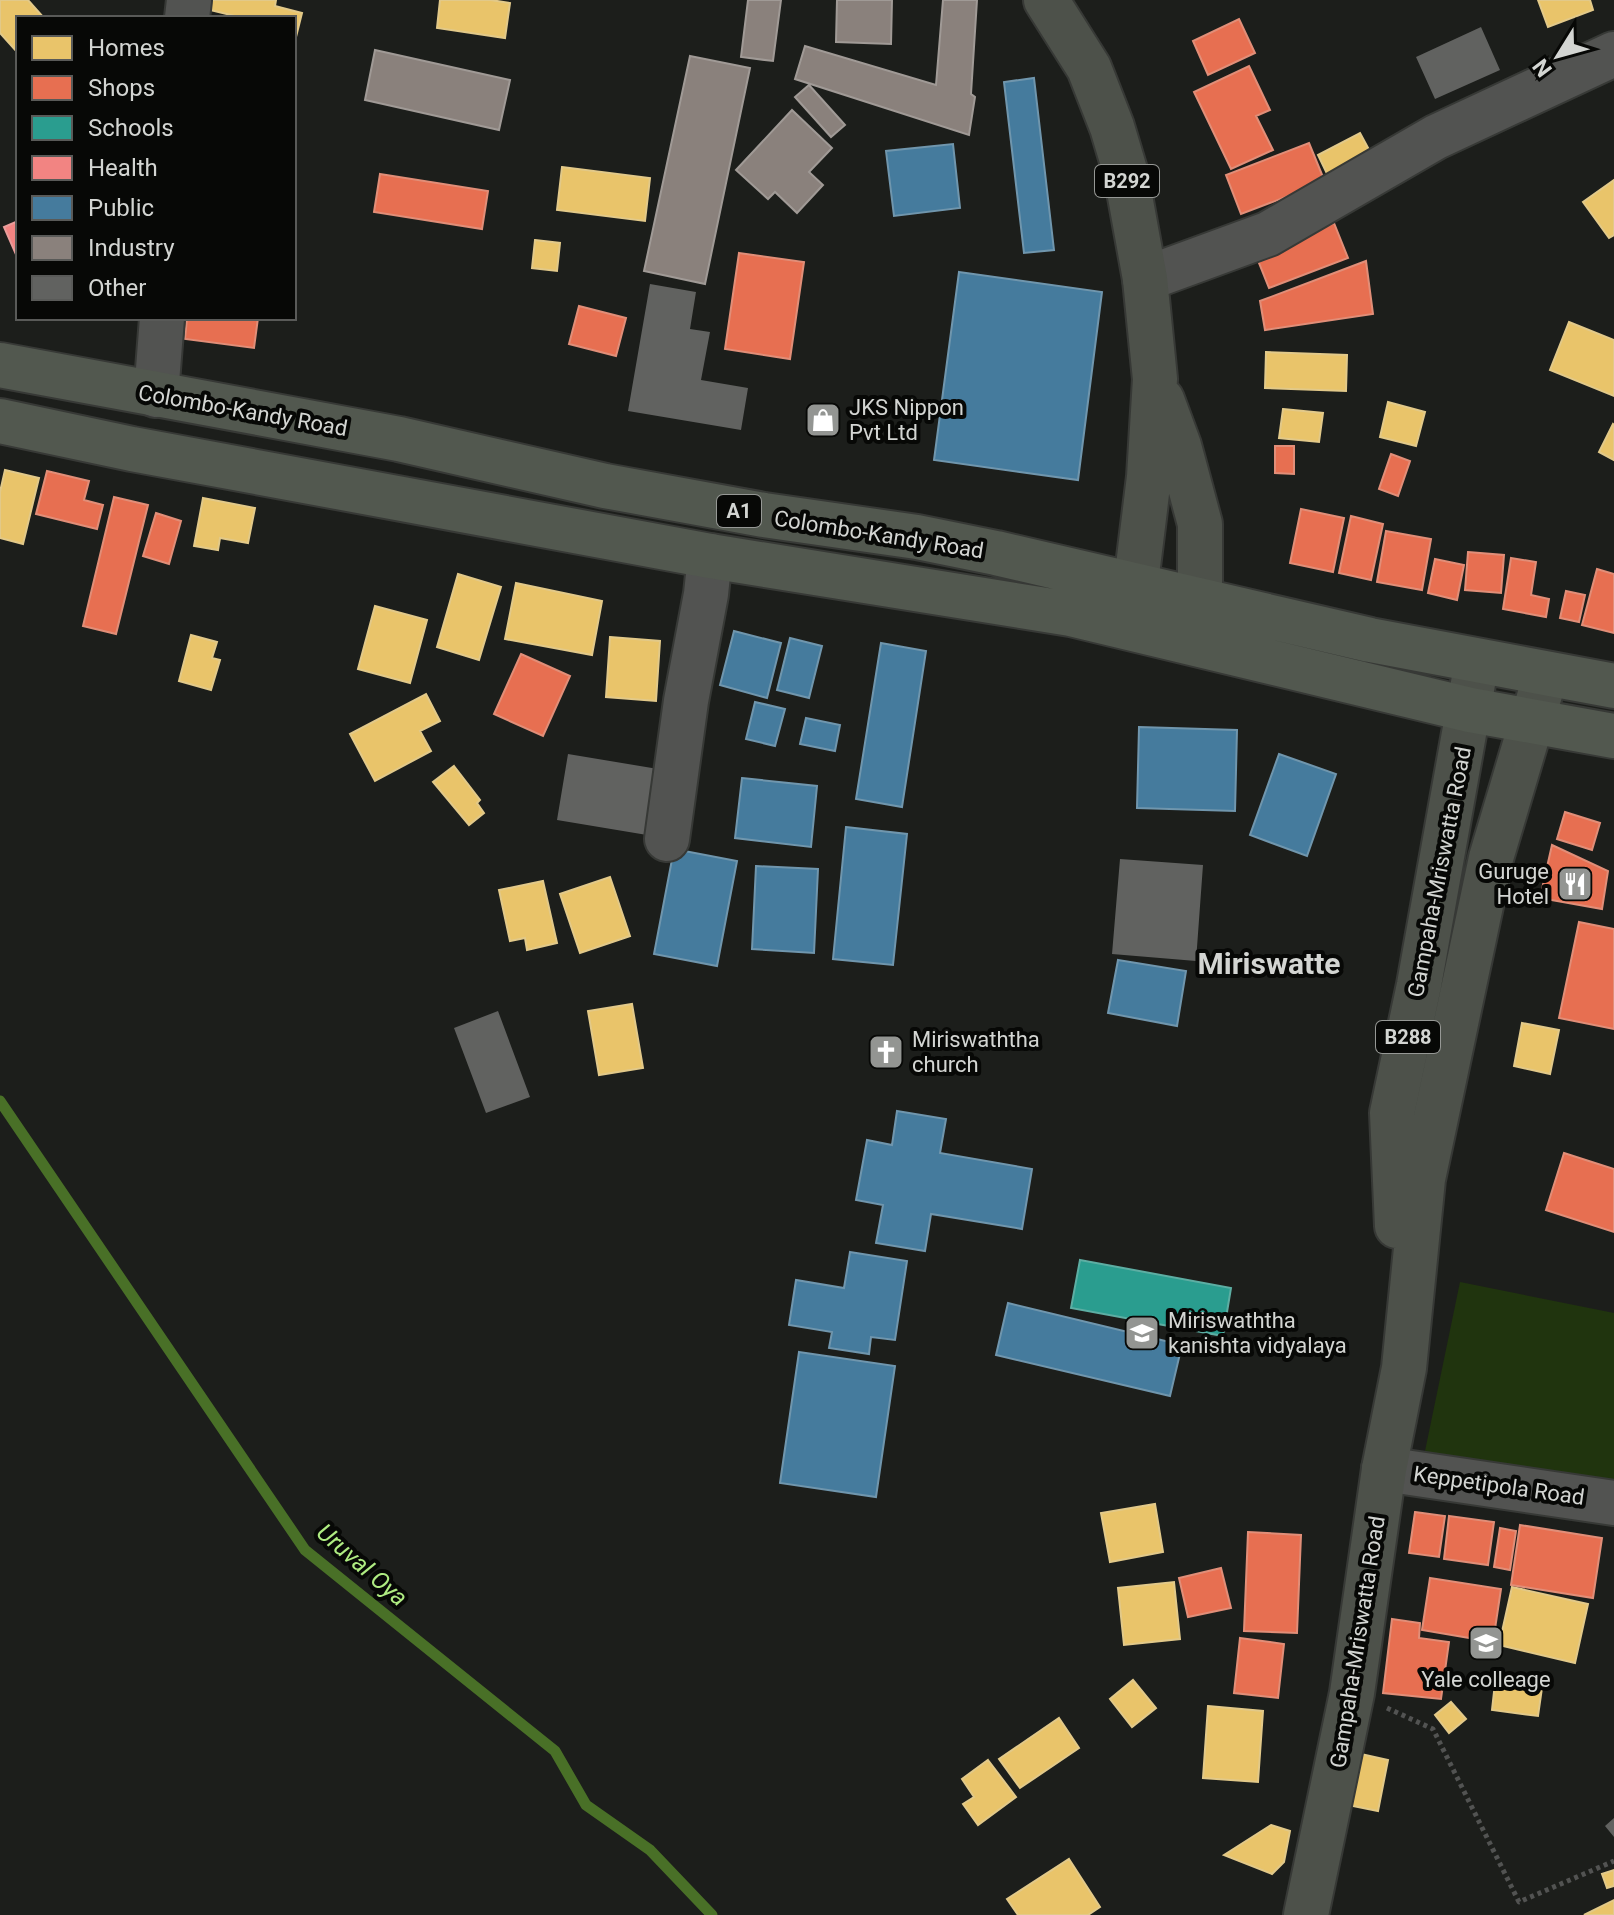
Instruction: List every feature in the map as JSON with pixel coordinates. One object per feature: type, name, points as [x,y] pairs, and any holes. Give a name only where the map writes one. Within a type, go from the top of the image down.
[{"type":"highway","name":"Colombo-Kandy Road","points":[[0,365],[399,439],[619,489],[764,515],[917,537],[1370,640],[1614,686]]},
{"type":"highway","name":"A1","points":[[0,421],[132,449],[710,556],[1071,614],[1130,631],[1470,710],[1614,736]]},
{"type":"main road","name":"B292","points":[[1046,0],[1089,68],[1112,127],[1126,174],[1145,279],[1155,379],[1149,477],[1130,631]]},
{"type":"main road","name":"B292","points":[[1155,379],[1179,446],[1200,524],[1200,601],[1194,645]]},
{"type":"main road","name":"Gampaha-Mriswatta Road","points":[[1404,1368],[1392,1113],[1419,985],[1477,661]]},
{"type":"main road","name":"Gampaha-Mriswatta Road","points":[[1306,1915],[1352,1693],[1384,1469],[1404,1368],[1423,1179],[1491,858],[1546,674]]},
{"type":"street","points":[[1145,279],[1268,234],[1436,137],[1614,54]]},
{"type":"street","points":[[156,395],[162,320]]},
{"type":"street","points":[[667,839],[710,556]]},
{"type":"street","name":"Keppetipola Road","points":[[1384,1469],[1614,1503]]},
{"type":"path","points":[[1352,1693],[1433,1729],[1519,1902],[1614,1861]]},
{"type":"green space","points":[[1460,1282],[1614,1313],[1614,1481],[1424,1456]]},
{"type":"building: Homes","points":[[0,0],[28,0],[42,16],[16,16],[16,51],[0,33]]},
{"type":"building: Homes","points":[[200,0],[276,0],[275,6],[302,13],[296,37],[296,16],[235,16],[198,7]]},
{"type":"building: Homes","points":[[440,0],[510,3],[505,38],[437,28]]},
{"type":"building: Homes","points":[[1538,0],[1590,0],[1593,10],[1548,27]]},
{"type":"building: Homes","points":[[1360,133],[1373,157],[1330,180],[1318,155]]},
{"type":"building: Homes","points":[[562,167],[650,178],[645,221],[557,210]]},
{"type":"building: Homes","points":[[1614,180],[1614,235],[1609,238],[1583,202]]},
{"type":"building: Homes","points":[[535,240],[560,243],[557,271],[532,268]]},
{"type":"building: Homes","points":[[1569,322],[1614,340],[1614,396],[1550,370]]},
{"type":"building: Homes","points":[[1266,352],[1347,355],[1346,391],[1265,388]]},
{"type":"building: Homes","points":[[1388,402],[1425,412],[1416,446],[1380,437]]},
{"type":"building: Homes","points":[[1283,409],[1323,413],[1319,442],[1279,438]]},
{"type":"building: Homes","points":[[1614,425],[1614,460],[1599,452]]},
{"type":"building: Homes","points":[[5,470],[39,478],[23,544],[0,538],[0,492]]},
{"type":"building: Homes","points":[[203,498],[255,508],[248,543],[220,538],[218,550],[194,546]]},
{"type":"building: Homes","points":[[458,574],[501,587],[479,660],[437,647]]},
{"type":"building: Homes","points":[[516,583],[602,601],[592,655],[505,639]]},
{"type":"building: Homes","points":[[375,606],[427,620],[410,683],[358,669]]},
{"type":"building: Homes","points":[[191,635],[217,642],[212,658],[220,660],[211,690],[179,681]]},
{"type":"building: Homes","points":[[610,637],[660,641],[656,701],[606,697]]},
{"type":"building: Homes","points":[[426,694],[440,721],[420,731],[431,751],[375,781],[350,734]]},
{"type":"building: Homes","points":[[454,766],[480,800],[477,803],[484,813],[469,825],[433,782]]},
{"type":"building: Homes","points":[[610,877],[630,936],[580,953],[560,894]]},
{"type":"building: Homes","points":[[543,881],[557,943],[527,950],[525,938],[510,941],[499,890]]},
{"type":"building: Homes","points":[[632,1004],[643,1068],[599,1075],[588,1011]]},
{"type":"building: Homes","points":[[1522,1023],[1559,1030],[1550,1074],[1514,1066]]},
{"type":"building: Homes","points":[[1155,1504],[1163,1552],[1110,1562],[1101,1513]]},
{"type":"building: Homes","points":[[1174,1582],[1180,1639],[1124,1645],[1118,1588]]},
{"type":"building: Homes","points":[[1512,1587],[1588,1604],[1575,1663],[1499,1645]]},
{"type":"building: Homes","points":[[1133,1680],[1156,1708],[1132,1727],[1110,1699]]},
{"type":"building: Homes","points":[[1495,1683],[1542,1688],[1538,1716],[1492,1710]]},
{"type":"building: Homes","points":[[1451,1702],[1466,1719],[1449,1733],[1435,1715]]},
{"type":"building: Homes","points":[[1208,1706],[1263,1711],[1258,1782],[1203,1778]]},
{"type":"building: Homes","points":[[1059,1718],[1079,1748],[1020,1788],[999,1759]]},
{"type":"building: Homes","points":[[1352,1752],[1388,1760],[1378,1811],[1343,1804]]},
{"type":"building: Homes","points":[[988,1760],[1016,1797],[978,1825],[963,1804],[974,1797],[962,1779]]},
{"type":"building: Homes","points":[[1271,1825],[1290,1831],[1284,1862],[1272,1874],[1224,1855]]},
{"type":"building: Homes","points":[[1069,1859],[1100,1907],[1088,1915],[1018,1915],[1007,1899]]},
{"type":"building: Homes","points":[[1614,1870],[1614,1886],[1607,1888],[1602,1874]]},
{"type":"building: Homes","points":[[1614,1900],[1614,1915],[1584,1915]]},
{"type":"building: Shops","points":[[1239,19],[1255,53],[1208,75],[1193,41]]},
{"type":"building: Shops","points":[[1249,66],[1270,110],[1256,116],[1273,150],[1231,169],[1194,92]]},
{"type":"building: Shops","points":[[1309,143],[1325,182],[1241,214],[1226,175]]},
{"type":"building: Shops","points":[[380,174],[488,191],[482,229],[374,212]]},
{"type":"building: Shops","points":[[1334,223],[1348,258],[1269,288],[1255,253]]},
{"type":"building: Shops","points":[[739,253],[804,262],[790,359],[725,349]]},
{"type":"building: Shops","points":[[1366,261],[1373,314],[1265,330],[1260,301]]},
{"type":"building: Shops","points":[[579,306],[626,318],[616,356],[569,344]]},
{"type":"building: Shops","points":[[187,320],[258,320],[254,348],[185,339]]},
{"type":"building: Shops","points":[[1275,446],[1294,446],[1294,474],[1275,473]]},
{"type":"building: Shops","points":[[1391,454],[1410,461],[1398,496],[1379,489]]},
{"type":"building: Shops","points":[[47,471],[89,481],[84,500],[103,505],[97,529],[36,514]]},
{"type":"building: Shops","points":[[114,497],[148,505],[116,634],[83,626]]},
{"type":"building: Shops","points":[[1301,509],[1344,518],[1333,572],[1290,563]]},
{"type":"building: Shops","points":[[156,513],[181,521],[169,564],[143,556]]},
{"type":"building: Shops","points":[[1351,516],[1383,524],[1371,580],[1339,573]]},
{"type":"building: Shops","points":[[1386,531],[1431,539],[1422,590],[1377,582]]},
{"type":"building: Shops","points":[[1468,552],[1504,555],[1501,593],[1465,590]]},
{"type":"building: Shops","points":[[1511,558],[1536,562],[1531,595],[1549,599],[1546,617],[1503,609]]},
{"type":"building: Shops","points":[[1435,559],[1464,565],[1457,600],[1428,593]]},
{"type":"building: Shops","points":[[1597,569],[1614,574],[1614,633],[1582,625]]},
{"type":"building: Shops","points":[[1566,591],[1585,595],[1579,622],[1560,618]]},
{"type":"building: Shops","points":[[521,654],[570,676],[543,736],[494,714]]},
{"type":"building: Shops","points":[[1565,812],[1600,823],[1592,850],[1557,839]]},
{"type":"building: Shops","name":"Guruge Hotel","points":[[1552,845],[1608,871],[1602,909],[1540,898]]},
{"type":"building: Shops","points":[[1579,922],[1614,929],[1614,1029],[1559,1018]]},
{"type":"building: Shops","points":[[1564,1153],[1614,1169],[1614,1232],[1546,1210]]},
{"type":"building: Shops","points":[[1415,1512],[1445,1516],[1439,1557],[1409,1553]]},
{"type":"building: Shops","points":[[1449,1516],[1494,1522],[1488,1565],[1444,1559]]},
{"type":"building: Shops","points":[[1520,1525],[1602,1538],[1593,1598],[1511,1585]]},
{"type":"building: Shops","points":[[1500,1528],[1516,1531],[1510,1570],[1494,1567]]},
{"type":"building: Shops","points":[[1248,1532],[1301,1535],[1297,1633],[1244,1631]]},
{"type":"building: Shops","points":[[1221,1568],[1231,1608],[1188,1617],[1179,1578]]},
{"type":"building: Shops","points":[[1430,1578],[1501,1589],[1493,1642],[1422,1630]]},
{"type":"building: Shops","points":[[1392,1619],[1420,1623],[1419,1638],[1449,1642],[1441,1699],[1383,1693]]},
{"type":"building: Shops","points":[[1240,1638],[1284,1644],[1278,1698],[1234,1693]]},
{"type":"building: Schools","points":[[1080,1260],[1231,1288],[1223,1336],[1071,1308]]},
{"type":"building: Health","points":[[16,222],[16,254],[4,227]]},
{"type":"building: Public","points":[[1034,78],[1054,250],[1024,253],[1004,82]]},
{"type":"building: Public","points":[[953,144],[960,208],[894,216],[886,151]]},
{"type":"building: Public","points":[[959,272],[1102,292],[1078,480],[934,460]]},
{"type":"building: Public","points":[[734,631],[781,643],[767,698],[720,685]]},
{"type":"building: Public","points":[[790,638],[822,646],[809,698],[777,690]]},
{"type":"building: Public","points":[[881,643],[926,651],[902,807],[856,799]]},
{"type":"building: Public","points":[[755,702],[785,709],[775,746],[746,739]]},
{"type":"building: Public","points":[[806,718],[840,725],[835,751],[800,744]]},
{"type":"building: Public","points":[[1139,727],[1237,730],[1235,811],[1137,808]]},
{"type":"building: Public","points":[[1279,754],[1336,774],[1307,856],[1250,835]]},
{"type":"building: Public","points":[[742,778],[817,786],[811,847],[735,838]]},
{"type":"building: Public","points":[[846,827],[907,834],[893,965],[833,959]]},
{"type":"building: Public","points":[[674,849],[737,861],[717,966],[654,954]]},
{"type":"building: Public","points":[[756,866],[818,869],[814,953],[752,949]]},
{"type":"building: Public","points":[[1118,960],[1186,971],[1177,1026],[1108,1013]]},
{"type":"building: Public","points":[[897,1111],[946,1119],[940,1153],[1032,1169],[1022,1229],[931,1214],[925,1251],[876,1243],[883,1205],[856,1200],[867,1140],[892,1145]]},
{"type":"building: Public","points":[[850,1252],[907,1261],[895,1340],[871,1337],[869,1354],[829,1348],[832,1332],[789,1325],[796,1280],[844,1288]]},
{"type":"building: Public","points":[[1008,1303],[1182,1345],[1170,1396],[996,1355]]},
{"type":"building: Public","points":[[799,1352],[895,1366],[876,1497],[780,1483]]},
{"type":"building: Industry","points":[[748,0],[781,0],[773,61],[741,57]]},
{"type":"building: Industry","points":[[837,0],[892,0],[891,44],[836,42]]},
{"type":"building: Industry","points":[[943,0],[977,0],[971,94],[975,97],[969,135],[795,79],[805,46],[936,85]]},
{"type":"building: Industry","points":[[375,50],[510,80],[499,130],[365,100]]},
{"type":"building: Industry","points":[[690,56],[750,68],[705,284],[644,271]]},
{"type":"building: Industry","points":[[809,85],[845,125],[831,137],[795,97]]},
{"type":"building: Industry","points":[[792,110],[832,148],[809,172],[823,185],[797,213],[775,192],[768,199],[736,170]]},
{"type":"building: Other","points":[[1481,27],[1500,70],[1435,99],[1416,57]]},
{"type":"building: Other","points":[[650,284],[696,292],[690,329],[710,332],[701,380],[748,388],[741,430],[628,411]]},
{"type":"building: Other","points":[[568,754],[658,769],[647,835],[557,820]]},
{"type":"building: Other","points":[[1120,859],[1203,865],[1196,961],[1112,954]]},
{"type":"building: Other","points":[[498,1011],[530,1097],[486,1113],[454,1028]]},
{"type":"building: Other","points":[[1614,1818],[1614,1837],[1605,1826]]},
{"type":"waterway","name":"Uruval Oya","points":[[0,1101],[305,1550],[555,1751],[586,1805],[650,1850],[712,1915]]},
{"type":"place","name":"JKS Nippon Pvt Ltd","points":[[823,420]]},
{"type":"place","name":"Guruge Hotel","points":[[1575,884]]},
{"type":"place","name":"Miriswaththa church","points":[[886,1052]]},
{"type":"place","name":"Miriswaththa kanishta vidyalaya","points":[[1142,1333]]},
{"type":"place","name":"Yale colleage","points":[[1486,1643]]},
{"type":"district","name":"Miriswatte","points":[[1269,964]]}]
